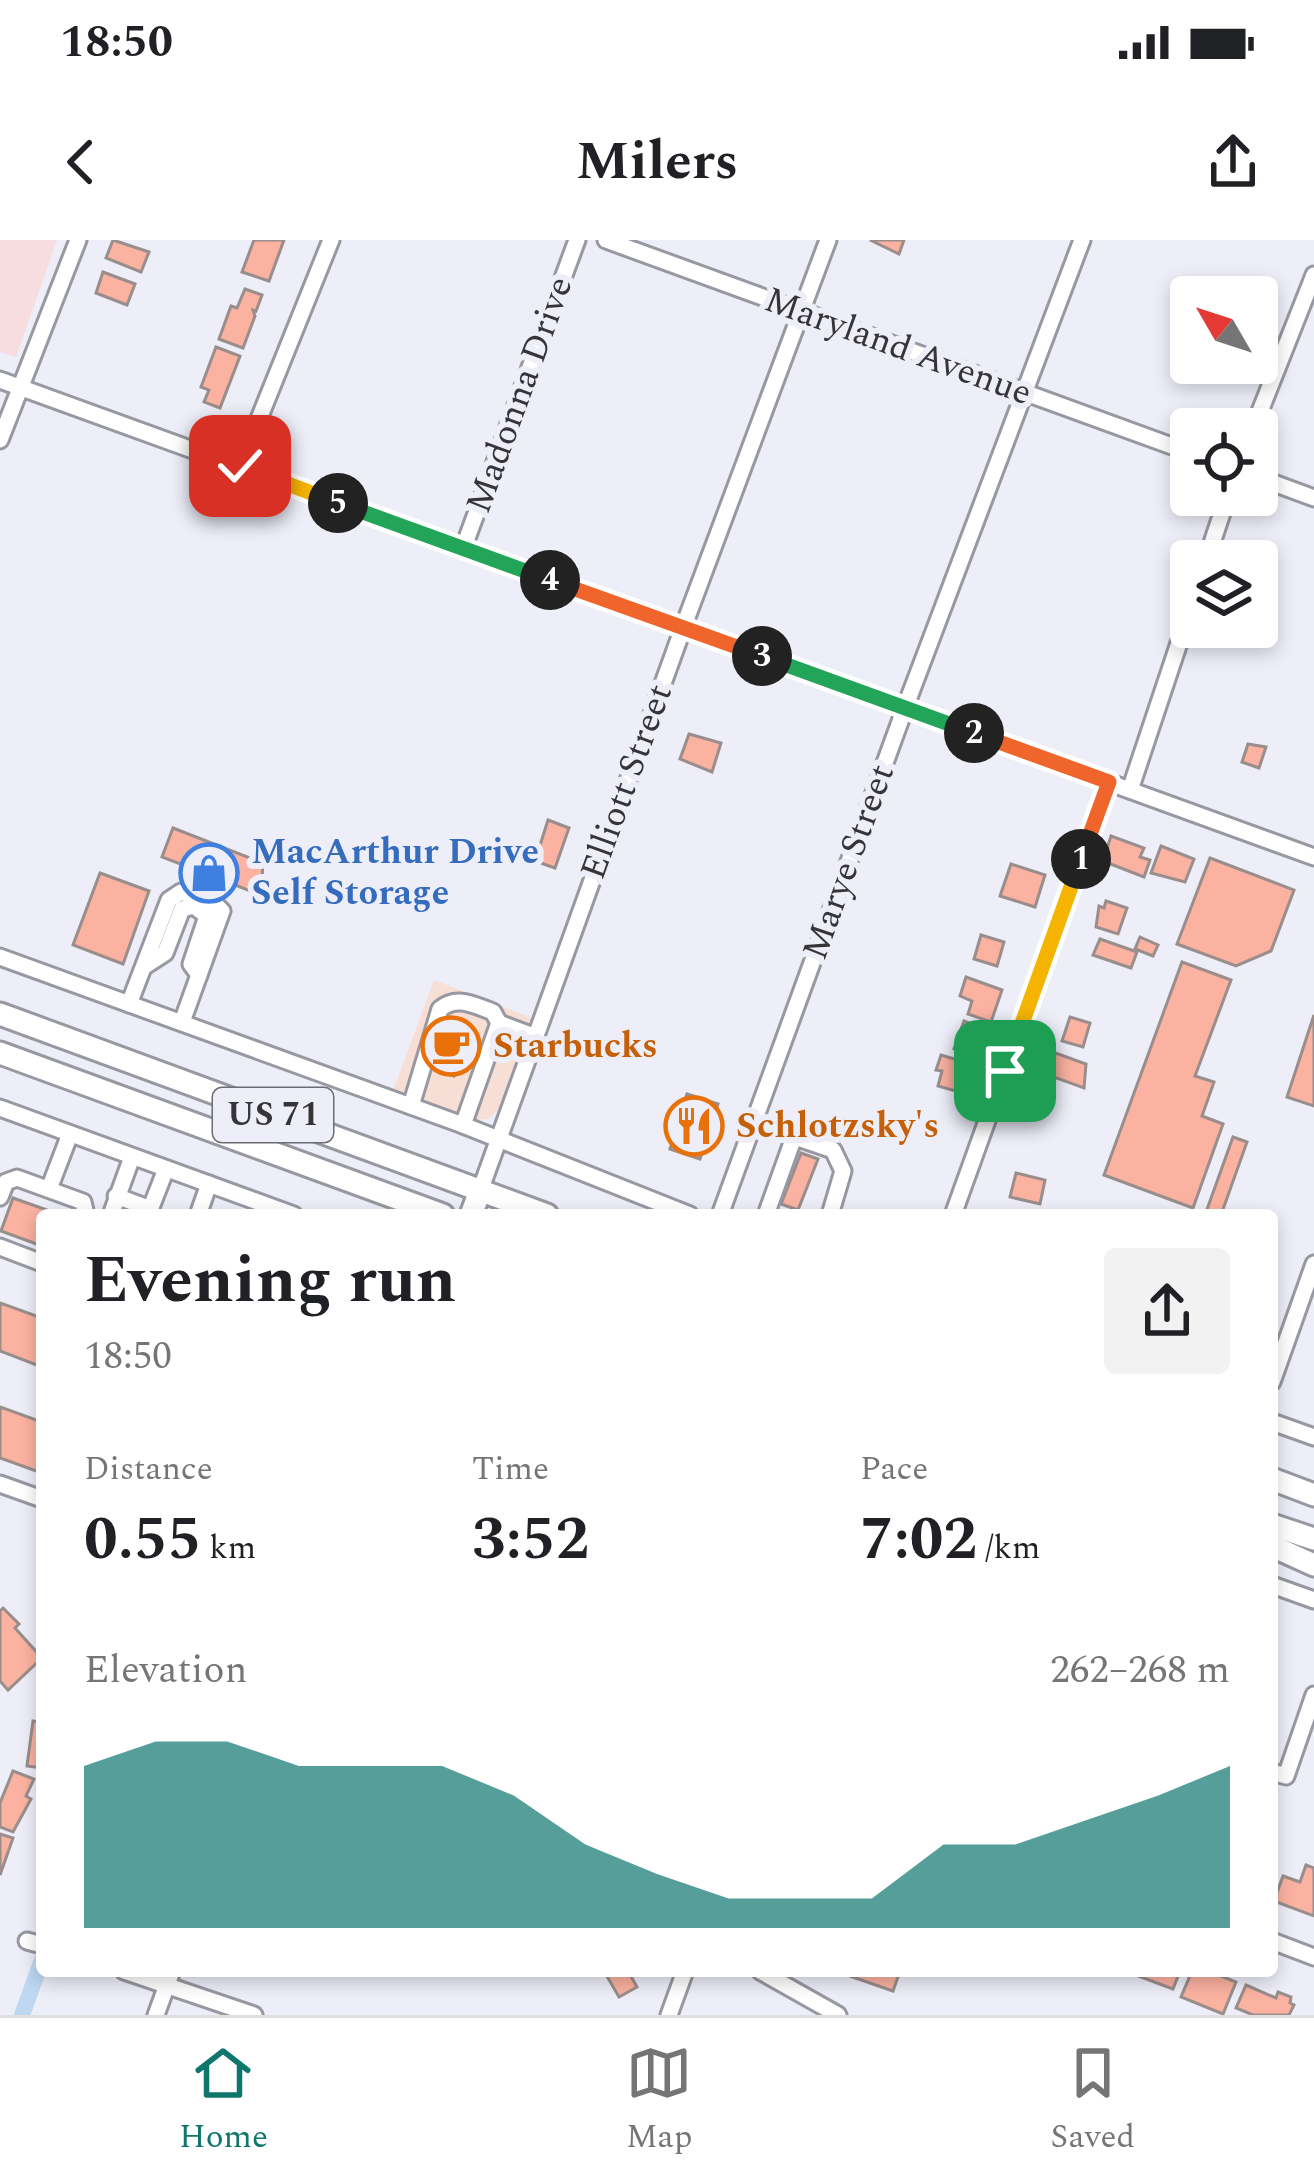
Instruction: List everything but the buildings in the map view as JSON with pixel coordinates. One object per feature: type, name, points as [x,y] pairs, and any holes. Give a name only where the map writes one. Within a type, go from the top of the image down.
[{"type":"highway","name":"US 71","points":[[0,1014],[530,1209]]},
{"type":"highway","name":"US 71","points":[[0,1053],[426,1209]]},
{"type":"highway","points":[[473,1209],[480,1191]]},
{"type":"highway","points":[[1278,1481],[1310,1492]]},
{"type":"highway","points":[[1278,1527],[1314,1539]]},
{"type":"highway","points":[[1278,1549],[1314,1565]]},
{"type":"street","points":[[0,440],[78,240]]},
{"type":"street","points":[[240,466],[332,240]]},
{"type":"street","name":"Madonna Drive","points":[[463,549],[577,240]]},
{"type":"street","name":"Maryland Avenue","points":[[605,240],[1170,445]]},
{"type":"street","name":"Elliott Street","points":[[480,1191],[828,240]]},
{"type":"street","name":"Marye Street","points":[[722,1209],[1082,240]]},
{"type":"street","points":[[1261,408],[1314,275]]},
{"type":"street","points":[[0,380],[1314,857]]},
{"type":"street","points":[[1278,485],[1314,498]]},
{"type":"street","points":[[1130,790],[1177,648]]},
{"type":"street","points":[[955,1209],[1109,782]]},
{"type":"street","points":[[130,1004],[170,900],[181,892],[222,911],[182,1022]]},
{"type":"street","points":[[0,958],[463,1125],[675,1209]]},
{"type":"street","points":[[411,1106],[448,1013],[460,1010],[536,1037]]},
{"type":"street","points":[[463,1125],[499,1024]]},
{"type":"street","points":[[0,1108],[209,1184],[258,1209]]},
{"type":"street","points":[[754,1123],[832,1150],[843,1172],[832,1209]]},
{"type":"street","points":[[49,1189],[70,1134]]},
{"type":"street","points":[[768,1209],[793,1140]]},
{"type":"street","points":[[113,1209],[132,1156]]},
{"type":"street","points":[[151,1209],[166,1169]]},
{"type":"street","points":[[0,1197],[6,1182],[17,1178],[83,1202],[85,1209]]},
{"type":"street","points":[[200,1209],[209,1184]]},
{"type":"street","points":[[116,1196],[144,1209]]},
{"type":"street","points":[[0,1247],[36,1261]]},
{"type":"street","points":[[1278,1365],[1314,1264]]},
{"type":"street","points":[[1278,1424],[1314,1437]]},
{"type":"street","points":[[0,1484],[36,1497]]},
{"type":"street","points":[[1278,1587],[1314,1600]]},
{"type":"street","points":[[1278,1774],[1286,1776],[1314,1695]]},
{"type":"street","points":[[1278,1943],[1314,1957]]},
{"type":"street","points":[[669,2015],[683,1977]]},
{"type":"street","points":[[771,1977],[838,2015]]},
{"type":"street","points":[[156,2015],[170,1978],[254,2015]]},
{"type":"shaded area","points":[[0,240],[57,240],[16,357],[0,352]]},
{"type":"shaded area","points":[[434,980],[532,1018],[498,1110],[488,1119],[473,1120],[393,1091]]},
{"type":"waterway","points":[[22,2015],[36,1976]]},
{"type":"place","name":"MacArthur Drive Self Storage","points":[[209,873]]},
{"type":"place","name":"Starbucks","points":[[451,1046]]},
{"type":"place","name":"Schlotzsky's","points":[[694,1126]]},
{"type":"route","points":[[240,466],[1109,782],[1005,1071]]}]
